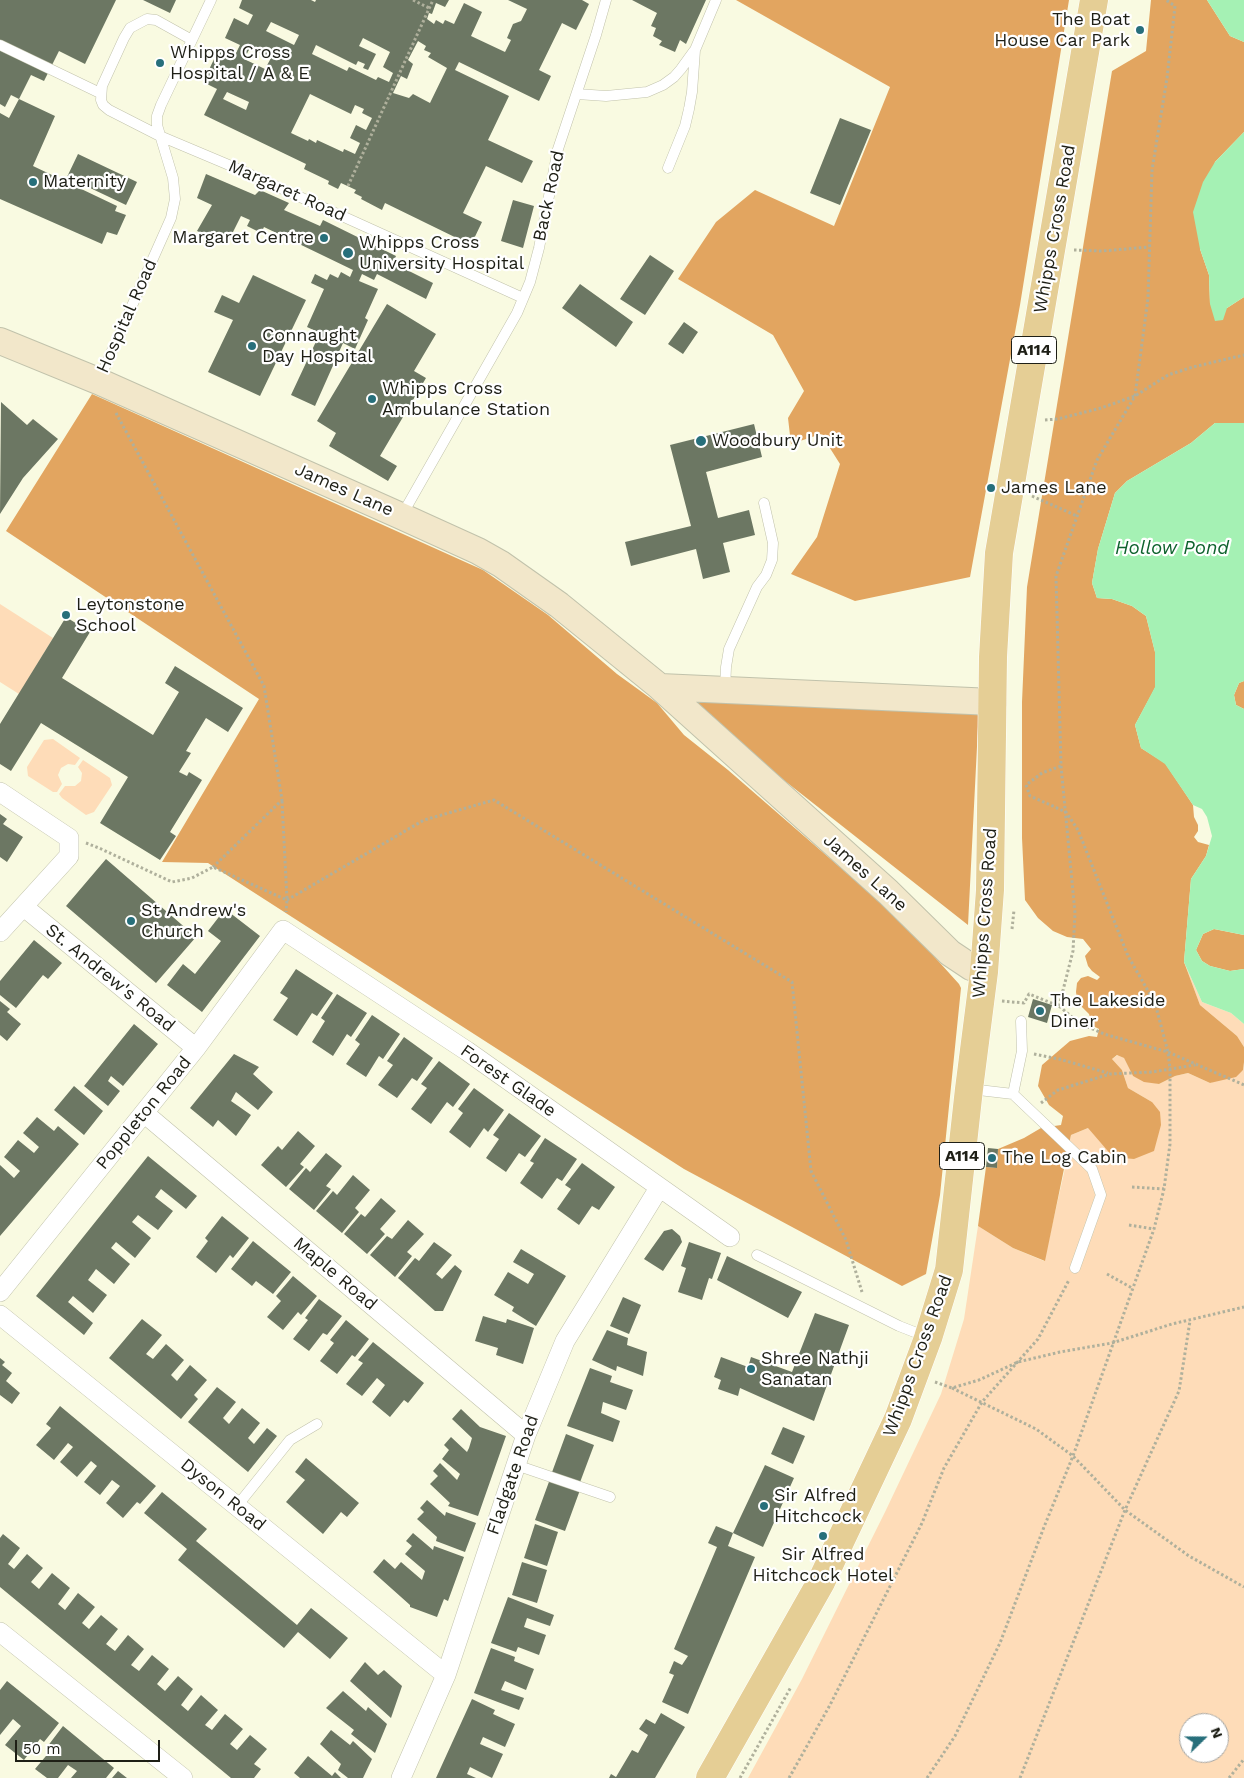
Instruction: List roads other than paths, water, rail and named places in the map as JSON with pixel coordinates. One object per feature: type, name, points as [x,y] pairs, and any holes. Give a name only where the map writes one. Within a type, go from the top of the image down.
[{"type":"main road","name":"Whipps Cross Road","points":[[710,1778],[821,1582],[898,1420],[950,1270],[969,1089],[984,972],[990,890],[994,631],[999,553],[1094,0]]},
{"type":"street","name":"James Lane","points":[[0,341],[98,381],[402,516],[478,551],[523,578],[660,687],[888,892],[950,953],[971,967],[984,972]]},
{"type":"street","points":[[660,687],[993,702]]},
{"type":"street","points":[[0,792],[68,838],[69,856],[0,932]]},
{"type":"street","name":"St. Andrew's Road","points":[[24,907],[196,1048]]},
{"type":"street","name":"Poppleton Road","points":[[0,1292],[196,1048],[283,930]]},
{"type":"street","name":"Forest Glade","points":[[283,930],[466,1051],[730,1237]]},
{"type":"street","name":"Maple Road","points":[[144,1112],[526,1436]]},
{"type":"street","name":"Fladgate Road","points":[[401,1778],[446,1675],[516,1464],[565,1340],[659,1188]]},
{"type":"street","name":"Dyson Road","points":[[0,1315],[446,1675]]},
{"type":"street","points":[[0,1632],[183,1778]]},
{"type":"lane","name":"Hospital Road","points":[[98,381],[171,218],[175,198],[173,178],[157,125],[157,116],[160,105],[211,0]]},
{"type":"lane","name":"Back Road","points":[[402,516],[517,313],[530,282],[539,248],[558,149],[606,0]]},
{"type":"lane","points":[[577,94],[606,96],[646,92],[663,85],[681,70],[694,50],[716,0]]},
{"type":"lane","points":[[160,136],[109,110],[101,100],[102,86],[124,38],[130,28],[138,22],[147,19],[156,20],[192,40]]},
{"type":"lane","points":[[0,45],[100,93]]},
{"type":"lane","points":[[668,168],[685,126],[689,109],[692,92],[694,50]]},
{"type":"lane","name":"Margaret Road","points":[[160,136],[236,168],[523,298]]},
{"type":"lane","points":[[725,691],[729,649],[772,560],[773,543],[764,503]]},
{"type":"lane","points":[[1013,1094],[1022,1051],[1022,1021]]},
{"type":"lane","points":[[969,1089],[1013,1094],[1092,1169],[1101,1195],[1075,1268]]},
{"type":"lane","points":[[757,1255],[928,1338]]},
{"type":"lane","points":[[237,1506],[290,1440],[316,1424]]},
{"type":"lane","points":[[516,1464],[610,1497]]},
{"type":"water","points":[[1207,0],[1244,0],[1244,42],[1230,36]]},
{"type":"water","points":[[1244,132],[1244,297],[1227,308],[1223,320],[1215,321],[1210,304],[1209,275],[1200,249],[1193,212],[1203,182],[1215,162]]},
{"type":"water","name":"Hollow Pond","points":[[1215,423],[1244,423],[1244,681],[1239,683],[1234,695],[1236,705],[1244,709],[1244,935],[1214,929],[1203,934],[1196,950],[1202,961],[1210,966],[1230,971],[1244,969],[1244,1024],[1231,1013],[1202,1002],[1184,962],[1191,879],[1206,856],[1212,836],[1207,817],[1202,809],[1193,805],[1165,764],[1141,748],[1135,725],[1155,687],[1155,652],[1146,616],[1132,606],[1112,599],[1097,598],[1092,583],[1098,549],[1115,493],[1127,481],[1191,443]]},
{"type":"place","name":"The Boat House Car Park","points":[[1140,30]]},
{"type":"place","name":"Whipps Cross Hospital / A & E","points":[[160,63]]},
{"type":"place","name":"Maternity","points":[[33,182]]},
{"type":"place","name":"Margaret Centre","points":[[324,238]]},
{"type":"place","name":"Whipps Cross University Hospital","points":[[348,253]]},
{"type":"place","name":"Connaught Day Hospital","points":[[252,346]]},
{"type":"place","name":"Whipps Cross Ambulance Station","points":[[372,399]]},
{"type":"place","name":"Woodbury Unit","points":[[701,441]]},
{"type":"place","name":"James Lane","points":[[991,488]]},
{"type":"place","name":"Leytonstone School","points":[[66,615]]},
{"type":"place","name":"St Andrew's Church","points":[[131,921]]},
{"type":"place","name":"The Lakeside Diner","points":[[1040,1011]]},
{"type":"place","name":"The Log Cabin","points":[[992,1158]]},
{"type":"place","name":"Shree Nathji Sanatan","points":[[751,1369]]},
{"type":"place","name":"Sir Alfred Hitchcock","points":[[764,1506]]},
{"type":"place","name":"Sir Alfred Hitchcock Hotel","points":[[823,1536]]}]
